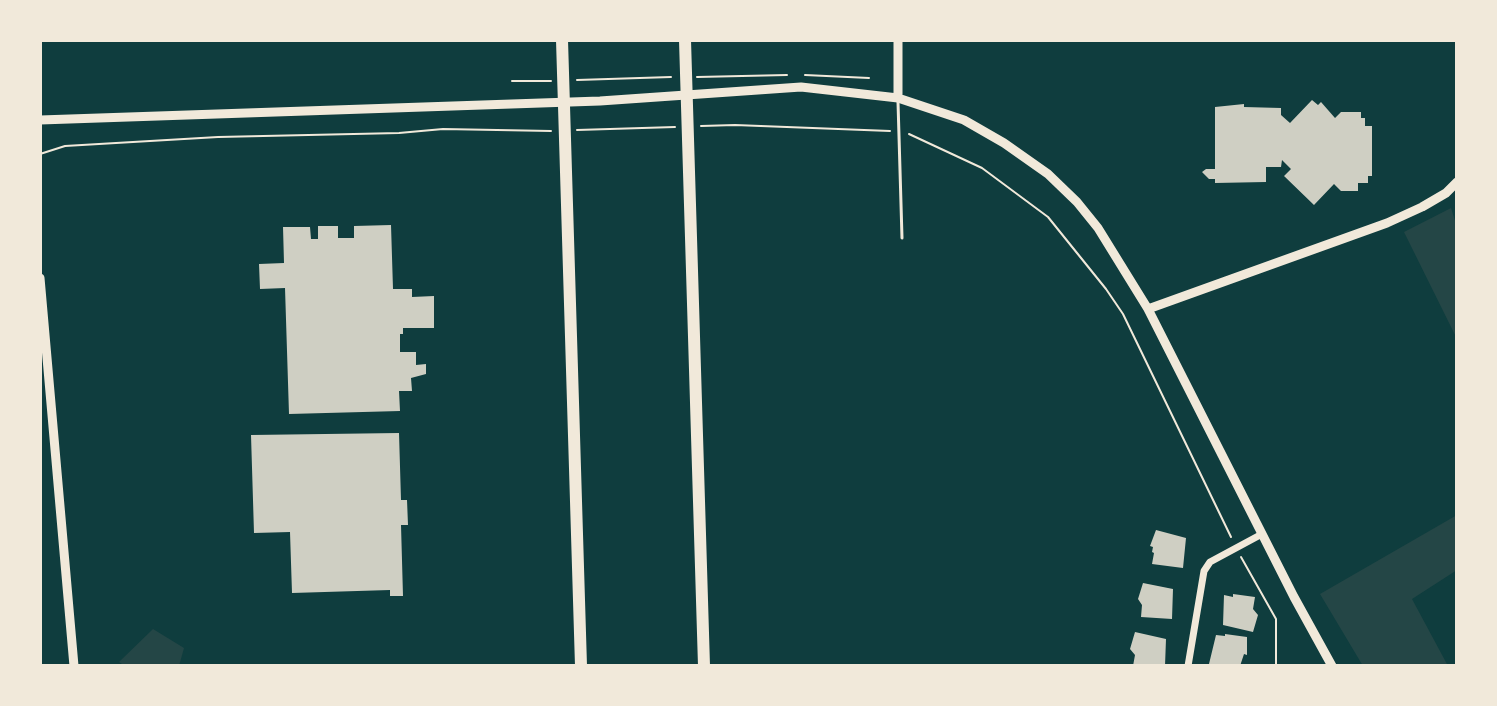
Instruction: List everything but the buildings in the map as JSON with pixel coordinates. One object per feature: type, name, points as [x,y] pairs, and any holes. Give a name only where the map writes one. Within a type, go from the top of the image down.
[{"type":"highway","points":[[562,40],[581,666]]},
{"type":"highway","points":[[685,40],[704,666]]},
{"type":"street","points":[[898,40],[898,98]]},
{"type":"street","points":[[40,120],[600,101],[801,87],[898,98],[964,120],[1048,174],[1098,228],[1148,309],[1332,666]]},
{"type":"street","points":[[1148,309],[1387,223],[1446,193],[1457,182]]},
{"type":"street","points":[[40,278],[74,666]]},
{"type":"street","points":[[1188,666],[1204,571],[1210,562],[1262,534]]},
{"type":"lane","points":[[898,98],[902,238]]},
{"type":"path","points":[[694,77],[791,75]]},
{"type":"path","points":[[806,75],[869,78]]},
{"type":"path","points":[[571,80],[678,77]]},
{"type":"path","points":[[512,81],[556,80]]},
{"type":"path","points":[[689,126],[876,129],[916,135],[982,168],[1048,217],[1123,314],[1236,548],[1276,619],[1276,666]]},
{"type":"path","points":[[566,130],[673,127]]},
{"type":"path","points":[[40,154],[65,146],[230,136],[399,133],[443,129],[550,131]]},
{"type":"shaded area","points":[[1451,208],[1457,227],[1457,339],[1404,232]]},
{"type":"shaded area","points":[[1457,515],[1457,570],[1412,599],[1448,666],[1363,666],[1320,594]]},
{"type":"shaded area","points":[[153,629],[184,648],[179,666],[125,666],[119,662]]}]
